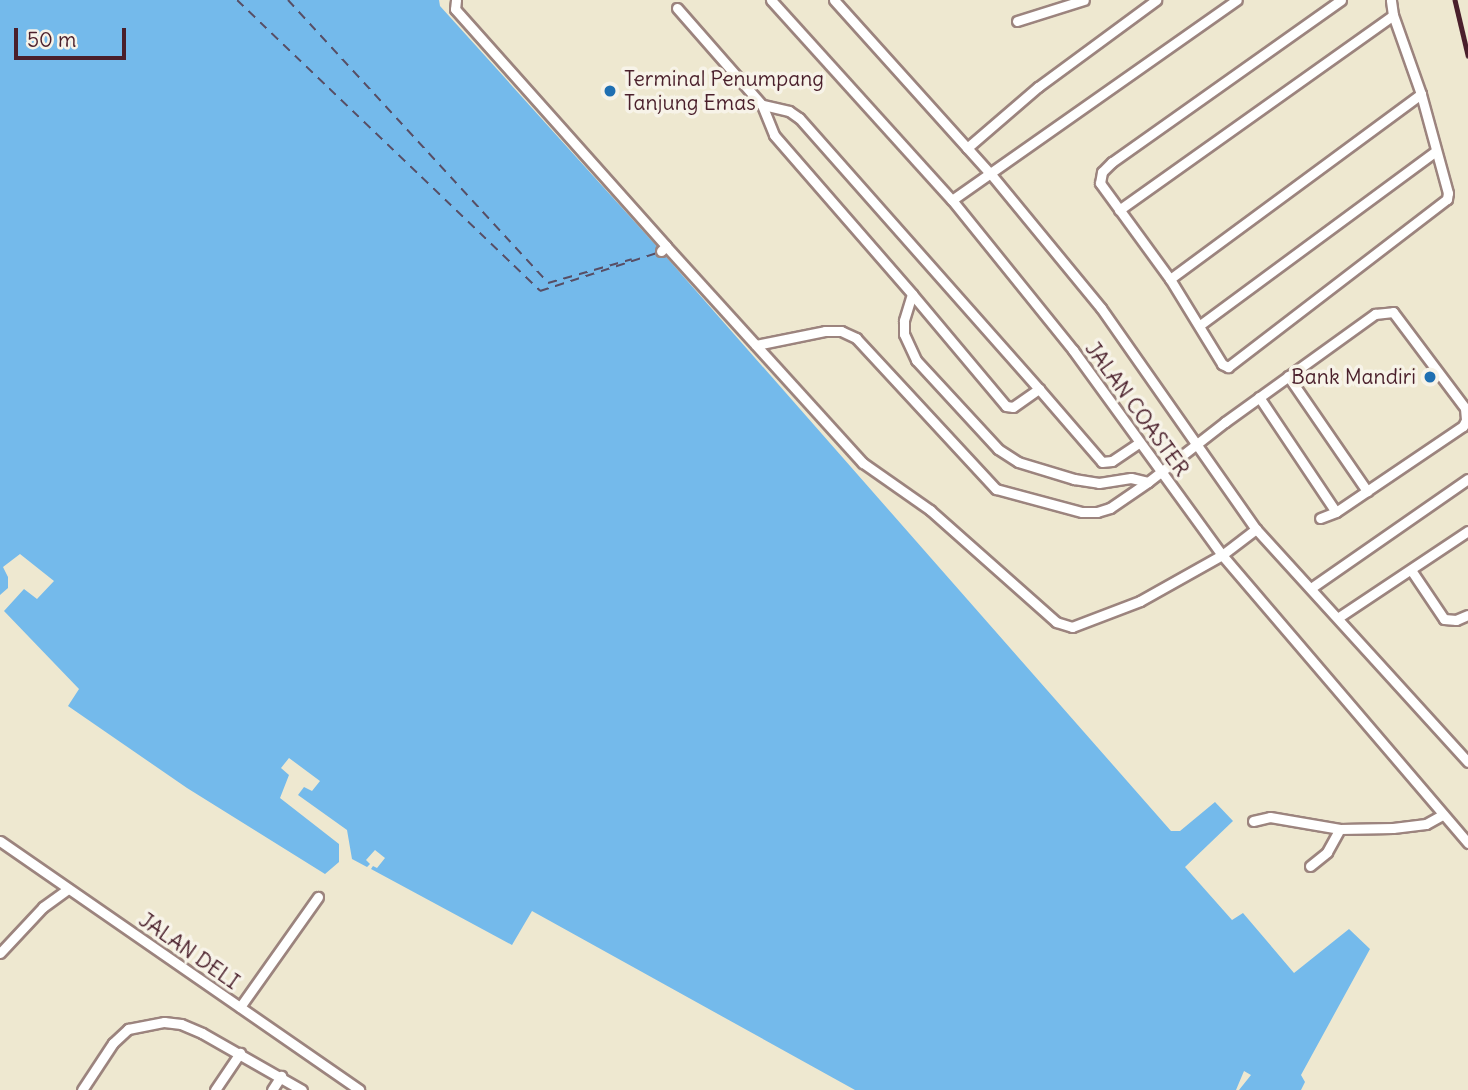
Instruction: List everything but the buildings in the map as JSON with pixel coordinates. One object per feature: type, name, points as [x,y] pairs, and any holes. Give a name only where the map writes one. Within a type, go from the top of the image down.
[{"type":"lane","points":[[456,0],[454,9],[664,249],[863,463],[930,510],[1056,622],[1072,627],[1140,601],[1222,555],[1256,529]]},
{"type":"lane","name":"JALAN COASTER","points":[[771,0],[952,200],[1073,350],[1222,555],[1468,843]]},
{"type":"lane","name":"JALAN COASTER","points":[[834,0],[990,173],[1101,308],[1195,447],[1256,529],[1339,617],[1468,762]]},
{"type":"lane","points":[[1017,21],[1084,0]]},
{"type":"lane","points":[[967,148],[1038,87],[1156,0]]},
{"type":"lane","points":[[952,200],[1237,0]]},
{"type":"lane","points":[[1341,0],[1112,162],[1102,172],[1100,183],[1170,279],[1222,364],[1232,366],[1447,199],[1448,193],[1421,94],[1393,15],[1391,0]]},
{"type":"lane","points":[[677,8],[762,105],[774,135],[1006,406],[1013,407],[1039,389]]},
{"type":"lane","points":[[1118,210],[1393,15]]},
{"type":"lane","points":[[1170,279],[1421,94]]},
{"type":"lane","points":[[762,105],[789,111],[799,118],[1102,462],[1112,461],[1139,443]]},
{"type":"lane","points":[[1200,325],[1435,152]]},
{"type":"lane","points":[[912,294],[904,321],[907,346],[916,360],[998,449],[1018,463],[1074,479],[1099,483],[1131,478],[1148,482]]},
{"type":"lane","points":[[756,345],[825,331],[841,331],[856,338],[987,481],[1009,494],[1082,512],[1097,512],[1110,508],[1148,482],[1288,376],[1375,314],[1388,310],[1400,318],[1465,408],[1463,426],[1336,512],[1320,518]]},
{"type":"lane","points":[[1288,376],[1367,491]]},
{"type":"lane","points":[[1259,397],[1336,512]]},
{"type":"lane","points":[[1311,588],[1468,479]]},
{"type":"lane","points":[[1339,617],[1468,531]]},
{"type":"lane","points":[[1411,570],[1444,619],[1456,620],[1468,615]]},
{"type":"lane","points":[[1253,821],[1270,817],[1340,829],[1426,824],[1442,815]]},
{"type":"lane","points":[[1310,866],[1327,852],[1340,829]]},
{"type":"lane","name":"JALAN DELI","points":[[0,841],[359,1090]]},
{"type":"lane","points":[[0,953],[36,914],[68,889]]},
{"type":"lane","points":[[240,1007],[318,897]]},
{"type":"lane","points":[[82,1090],[113,1043],[128,1029],[146,1024],[181,1024],[240,1053],[303,1090]]},
{"type":"lane","points":[[215,1090],[240,1053]]},
{"type":"lane","points":[[272,1090],[281,1076]]},
{"type":"water","points":[[0,0],[439,0],[440,6],[661,251],[1171,831],[1180,831],[1215,802],[1233,821],[1185,867],[1232,920],[1243,913],[1294,973],[1349,929],[1370,949],[1301,1075],[1305,1082],[1301,1090],[1239,1090],[1251,1075],[1244,1071],[1236,1090],[855,1090],[532,911],[512,945],[371,869],[373,866],[377,868],[385,858],[375,850],[366,860],[370,864],[367,867],[352,859],[347,830],[298,795],[304,787],[312,791],[320,781],[289,758],[281,768],[289,775],[280,798],[339,844],[339,862],[325,874],[187,788],[68,706],[79,689],[4,611],[24,589],[37,599],[54,581],[20,554],[3,567],[8,577],[8,588],[0,595]]},
{"type":"ferry route","points":[[237,0],[540,291],[657,253]]},
{"type":"ferry route","points":[[288,0],[548,283],[632,259]]},
{"type":"railway","points":[[1455,0],[1468,55]]},
{"type":"place","name":"Terminal Penumpang Tanjung Emas","points":[[610,91]]},
{"type":"place","name":"Bank Mandiri","points":[[1430,377]]}]
